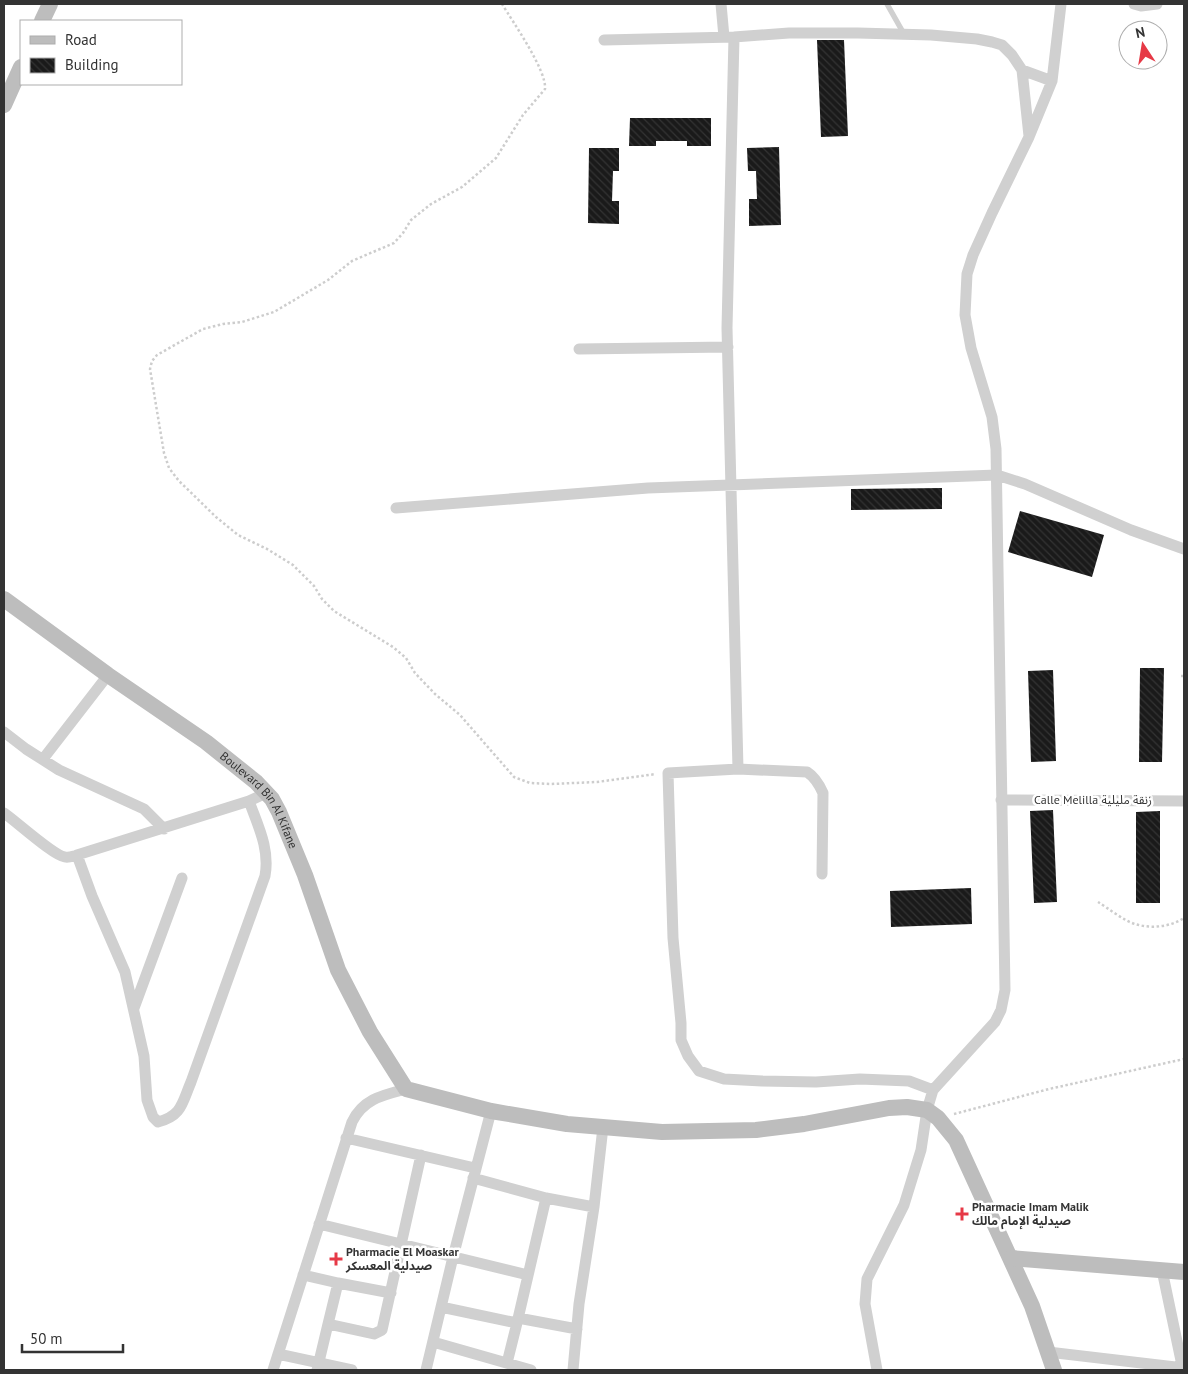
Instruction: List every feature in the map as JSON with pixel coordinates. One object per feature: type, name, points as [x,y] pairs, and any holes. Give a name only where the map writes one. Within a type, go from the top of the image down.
[{"type":"street","points":[[42,20],[50,4]]},
{"type":"street","points":[[721,4],[729,37],[728,347],[738,768]]},
{"type":"street","points":[[876,1370],[865,1304],[867,1279],[904,1206],[933,1114],[933,1090],[996,1022],[1001,1010],[1005,990],[996,449],[992,417],[971,348],[965,315],[967,274],[973,255],[1029,138],[1052,82],[1061,4]]},
{"type":"street","points":[[1134,4],[1140,6],[1157,4]]},
{"type":"street","points":[[604,40],[729,37],[789,33],[904,34],[968,38],[992,42],[1002,45],[1012,55],[1022,70],[1029,138]]},
{"type":"street","points":[[4,105],[20,69]]},
{"type":"street","points":[[1022,70],[1052,82]]},
{"type":"street","points":[[579,349],[728,347]]},
{"type":"street","points":[[396,508],[648,488],[997,475],[1025,484],[1131,530],[1184,549]]},
{"type":"street","name":"Boulevard Bin Al Kifane","points":[[4,599],[108,675],[206,742],[266,792],[279,812],[305,875],[338,970],[370,1032],[406,1089]]},
{"type":"street","points":[[42,759],[108,675]]},
{"type":"street","points":[[4,732],[59,770],[144,808],[164,829]]},
{"type":"street","points":[[822,874],[823,793],[815,779],[807,772],[738,768],[668,773],[673,938],[681,1040],[688,1056],[700,1071],[724,1079],[816,1082],[869,1079],[909,1081],[933,1090]]},
{"type":"street","points":[[4,813],[57,854],[66,857],[164,829],[249,801],[266,792]]},
{"type":"street","name":"Calle Melilla زنقة مليلية","points":[[1001,800],[1184,801]]},
{"type":"street","points":[[77,855],[92,896],[125,972],[144,1056],[147,1100],[153,1117],[158,1122],[166,1120],[178,1113],[191,1082],[268,862],[265,845],[249,801]]},
{"type":"street","points":[[133,1008],[182,878]]},
{"type":"street","points":[[273,1370],[346,1138],[357,1112],[363,1105],[372,1100],[406,1089],[491,1111],[567,1124],[662,1132],[756,1130],[804,1124],[889,1108],[907,1107],[933,1114],[956,1140],[1032,1306],[1054,1370]]},
{"type":"street","points":[[426,1370],[491,1111]]},
{"type":"street","points":[[573,1370],[579,1304],[594,1208],[603,1127]]},
{"type":"street","points":[[346,1138],[421,1155],[546,1198],[594,1208]]},
{"type":"street","points":[[328,1324],[374,1334],[382,1330],[421,1155]]},
{"type":"street","points":[[507,1363],[546,1198]]},
{"type":"street","points":[[319,1224],[528,1275]]},
{"type":"street","points":[[1010,1258],[1184,1272]]},
{"type":"street","points":[[1048,1352],[1183,1369],[1162,1270]]},
{"type":"street","points":[[303,1275],[391,1294]]},
{"type":"street","points":[[318,1366],[338,1283]]},
{"type":"street","points":[[442,1307],[577,1329]]},
{"type":"street","points":[[433,1342],[531,1370]]},
{"type":"street","points":[[278,1354],[318,1366],[352,1370]]},
{"type":"lane","points":[[887,4],[904,34]]},
{"type":"path","points":[[502,4],[540,66],[545,89],[523,115],[496,158],[462,187],[431,204],[411,220],[394,243],[352,261],[328,280],[274,312],[242,322],[203,329],[157,355],[152,361],[150,369],[164,453],[169,468],[179,481],[216,517],[238,535],[267,549],[293,565],[334,611],[393,647],[406,658],[415,673],[435,694],[460,715],[514,777],[530,783],[551,784],[596,782],[668,773]]},
{"type":"path","points":[[1098,902],[1134,924],[1152,926],[1172,925],[1184,918]]},
{"type":"path","points":[[933,1114],[973,1108],[1040,1091],[1184,1060]]},
{"type":"building","points":[[817,40],[844,40],[848,136],[821,137]]},
{"type":"building","points":[[630,118],[711,118],[711,146],[687,146],[687,141],[656,141],[656,146],[629,146]]},
{"type":"building","points":[[779,147],[781,225],[749,226],[749,199],[757,199],[756,171],[748,171],[747,148]]},
{"type":"building","points":[[589,148],[619,148],[619,171],[613,171],[612,201],[619,201],[619,224],[588,223]]},
{"type":"building","points":[[942,488],[942,509],[851,510],[851,489]]},
{"type":"building","points":[[1020,511],[1104,535],[1092,577],[1008,552]]},
{"type":"building","points":[[1140,668],[1164,668],[1162,762],[1139,762]]},
{"type":"building","points":[[1053,670],[1056,761],[1031,762],[1028,671]]},
{"type":"building","points":[[1053,810],[1057,902],[1034,903],[1030,811]]},
{"type":"building","points":[[1160,811],[1160,903],[1136,903],[1136,812]]},
{"type":"building","points":[[971,888],[972,924],[891,927],[890,891]]},
{"type":"place","name":"Pharmacie Imam Malik صيدلية الإمام مالك","points":[[962,1214]]},
{"type":"place","name":"Pharmacie El Moaskar صيدلية المعسكر","points":[[336,1259]]}]
